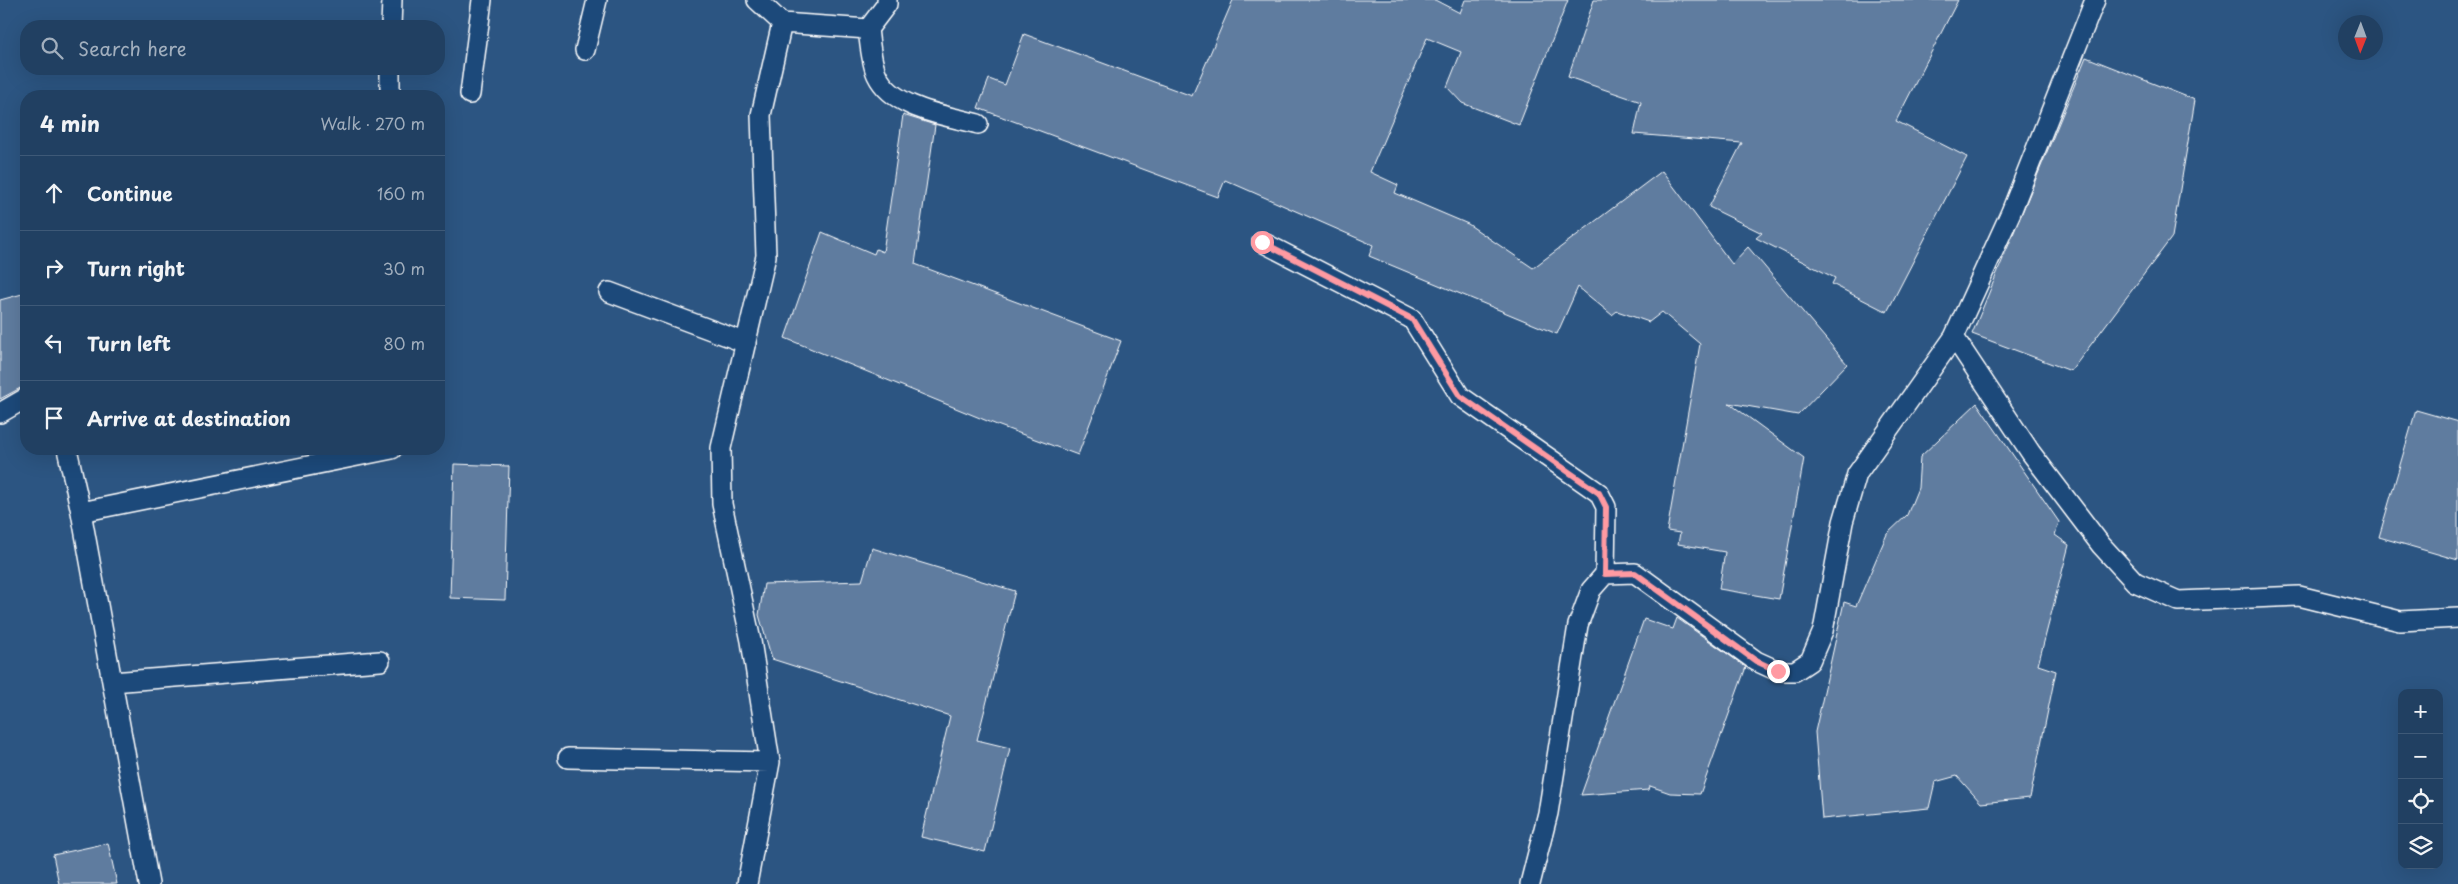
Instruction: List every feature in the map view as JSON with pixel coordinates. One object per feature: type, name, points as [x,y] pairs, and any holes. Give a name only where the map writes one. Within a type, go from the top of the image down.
[{"type":"street","points":[[391,20],[392,0]]},
{"type":"street","points":[[470,94],[482,0]]},
{"type":"street","points":[[585,50],[597,0]]},
{"type":"street","points":[[757,0],[782,23],[868,30]]},
{"type":"street","points":[[887,0],[887,4],[868,30],[876,73],[894,96],[909,104],[978,124]]},
{"type":"street","points":[[1605,574],[1635,573],[1756,661],[1778,671],[1795,671],[1810,661],[1824,631],[1843,522],[1857,474],[1954,337],[2010,212],[2095,0]]},
{"type":"street","points":[[747,884],[770,762],[751,641],[722,504],[721,448],[766,256],[761,116],[782,23]]},
{"type":"street","points":[[390,75],[390,90]]},
{"type":"street","points":[[1262,242],[1412,319],[1460,396],[1599,493],[1606,507],[1605,574],[1591,590],[1578,625],[1548,813],[1530,884]]},
{"type":"street","points":[[609,292],[746,343]]},
{"type":"street","points":[[1954,337],[2031,453],[2101,545],[2135,582],[2178,600],[2299,596],[2400,621],[2458,618]]},
{"type":"street","points":[[0,413],[20,401]]},
{"type":"street","points":[[67,455],[81,512],[149,884]]},
{"type":"street","points":[[81,512],[362,455]]},
{"type":"street","points":[[112,682],[380,662]]},
{"type":"street","points":[[568,758],[770,762]]},
{"type":"building","points":[[1233,0],[1435,0],[1460,13],[1465,0],[1568,0],[1519,125],[1462,103],[1447,87],[1461,52],[1427,38],[1370,172],[1398,185],[1395,193],[1468,224],[1533,268],[1662,171],[1732,264],[1748,247],[1847,364],[1798,415],[1729,403],[1804,458],[1779,599],[1719,589],[1725,552],[1678,544],[1680,533],[1667,531],[1700,344],[1662,312],[1649,322],[1617,311],[1612,315],[1578,287],[1557,334],[1369,256],[1373,245],[1225,180],[1218,197],[978,108],[989,79],[1005,85],[1024,34],[1192,96]]},
{"type":"building","points":[[1594,0],[1958,0],[1896,121],[1967,157],[1887,312],[1832,284],[1835,278],[1756,238],[1762,233],[1709,207],[1742,143],[1634,134],[1641,102],[1568,77]]},
{"type":"building","points":[[2086,57],[2195,100],[2172,237],[2071,371],[1972,334]]},
{"type":"building","points":[[903,115],[935,125],[915,264],[1121,341],[1078,455],[997,425],[785,338],[822,232],[874,254],[876,249],[883,252]]},
{"type":"building","points":[[20,295],[20,388],[0,399],[0,300]]},
{"type":"building","points":[[1977,403],[2059,522],[2055,535],[2069,545],[2038,665],[2056,671],[2030,798],[1981,803],[1957,776],[1935,782],[1929,808],[1822,819],[1815,732],[1844,602],[1856,606],[1887,534],[1907,515],[1918,488],[1920,457]]},
{"type":"building","points":[[2416,410],[2458,422],[2458,560],[2379,537]]},
{"type":"building","points":[[454,464],[509,466],[505,600],[450,598]]},
{"type":"building","points":[[872,548],[1015,591],[977,740],[1010,748],[985,852],[921,837],[950,716],[772,659],[759,615],[764,584],[862,581]]},
{"type":"building","points":[[1677,618],[1746,667],[1700,794],[1670,793],[1650,786],[1649,790],[1581,795],[1644,619],[1673,629]]},
{"type":"building","points":[[108,843],[117,884],[59,884],[53,855]]},
{"type":"route","points":[[1262,242],[1412,319],[1460,396],[1599,493],[1606,507],[1605,574],[1635,573],[1756,661],[1778,671]]}]
